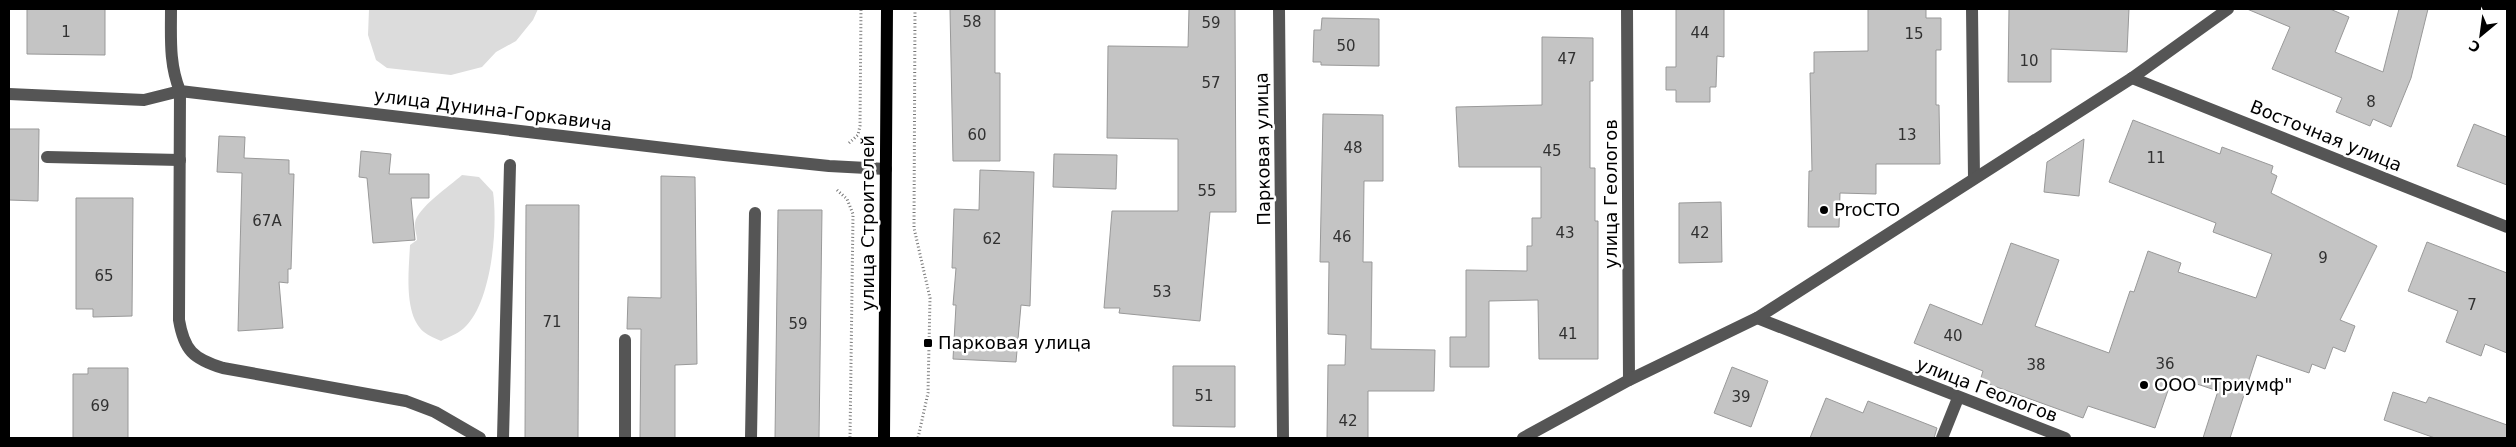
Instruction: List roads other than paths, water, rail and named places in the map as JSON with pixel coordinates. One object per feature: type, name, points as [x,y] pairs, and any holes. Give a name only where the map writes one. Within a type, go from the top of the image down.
[{"type":"main road","name":"улица Строителей","points":[[884,438],[887,9]]},
{"type":"street","points":[[172,9],[171,59],[180,92],[179,320],[182,338],[190,351],[205,363],[223,368],[406,401],[435,412],[480,438]]},
{"type":"street","name":"Парковая улица","points":[[1279,9],[1283,438]]},
{"type":"street","name":"улица Геологов","points":[[1627,9],[1629,380]]},
{"type":"street","points":[[1972,9],[1974,178]]},
{"type":"street","points":[[1523,438],[1629,380],[1757,318],[2132,78],[2228,9]]},
{"type":"street","name":"Восточная улица","points":[[2132,78],[2507,226]]},
{"type":"street","name":"улица Дунина-Горкавича","points":[[9,94],[144,100],[180,92],[724,155],[829,166],[886,169]]},
{"type":"street","points":[[47,157],[180,160]]},
{"type":"street","points":[[503,438],[510,165]]},
{"type":"street","points":[[751,438],[756,213]]},
{"type":"street","name":"улица Геологов","points":[[1757,318],[1958,398],[2065,438]]},
{"type":"street","points":[[625,438],[626,340]]},
{"type":"street","points":[[1942,438],[1958,398]]},
{"type":"place","name":"ProСТО","points":[[1824,210]]},
{"type":"place","name":"Парковая улица","points":[[928,343]]},
{"type":"place","name":"ООО \"Триумф\"","points":[[2144,385]]}]
